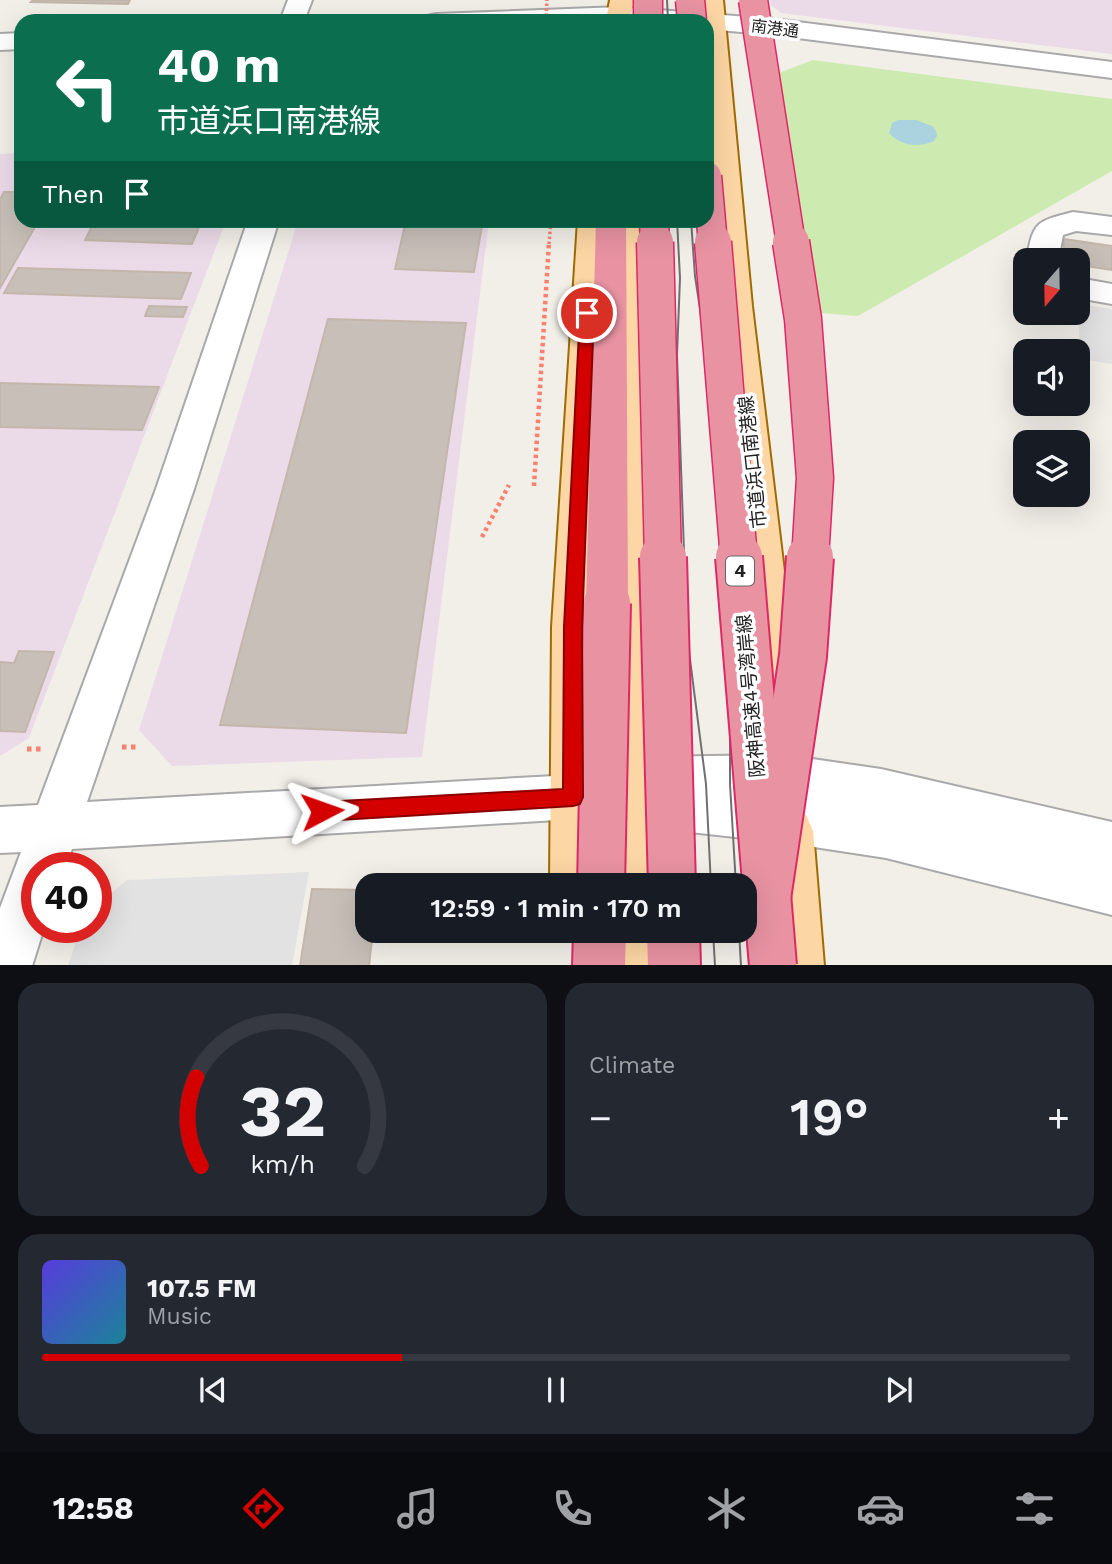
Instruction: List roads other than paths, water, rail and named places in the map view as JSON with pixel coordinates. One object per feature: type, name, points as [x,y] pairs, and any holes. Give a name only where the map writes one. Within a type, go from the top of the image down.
[{"type":"highway","points":[[754,0],[803,319],[815,478],[803,656],[767,898]]},
{"type":"highway","points":[[601,873],[611,228]]},
{"type":"highway","points":[[654,228],[672,873]]},
{"type":"highway","name":"阪神高速4号湾岸線","points":[[711,228],[773,965]]},
{"type":"highway","points":[[599,965],[600,943]]},
{"type":"highway","points":[[673,943],[674,965]]},
{"type":"main road","name":"市道浜口南港線","points":[[714,84],[786,798],[798,965]]},
{"type":"main road","points":[[575,873],[574,614],[592,228]]},
{"type":"main road","points":[[635,228],[636,873]]},
{"type":"main road","points":[[575,943],[575,965]]},
{"type":"main road","points":[[634,965],[635,943]]},
{"type":"street","name":"南港通","points":[[714,25],[1112,70]]},
{"type":"street","name":"南港通","points":[[714,25],[1112,87]]},
{"type":"street","points":[[1045,248],[1048,230],[1073,221],[1112,226]]},
{"type":"street","points":[[47,848],[175,489],[261,228]]},
{"type":"street","points":[[1090,290],[1112,294]]},
{"type":"street","points":[[0,830],[47,848],[638,792],[786,798],[881,791],[1112,845]]},
{"type":"street","points":[[786,798],[886,835],[1112,890]]},
{"type":"street","points":[[5,965],[21,920]]},
{"type":"water","points":[[898,120],[916,120],[932,126],[937,136],[934,141],[922,145],[899,141],[889,133],[892,123]]},
{"type":"tram line","points":[[667,0],[668,14]]},
{"type":"tram line","points":[[678,0],[679,14]]},
{"type":"tram line","points":[[677,228],[680,278],[677,355],[687,636],[706,784],[710,873]]},
{"type":"tram line","points":[[692,228],[695,276],[707,355],[730,639],[730,784],[735,873]]},
{"type":"tram line","points":[[714,943],[715,965]]},
{"type":"tram line","points":[[740,943],[741,965]]}]
